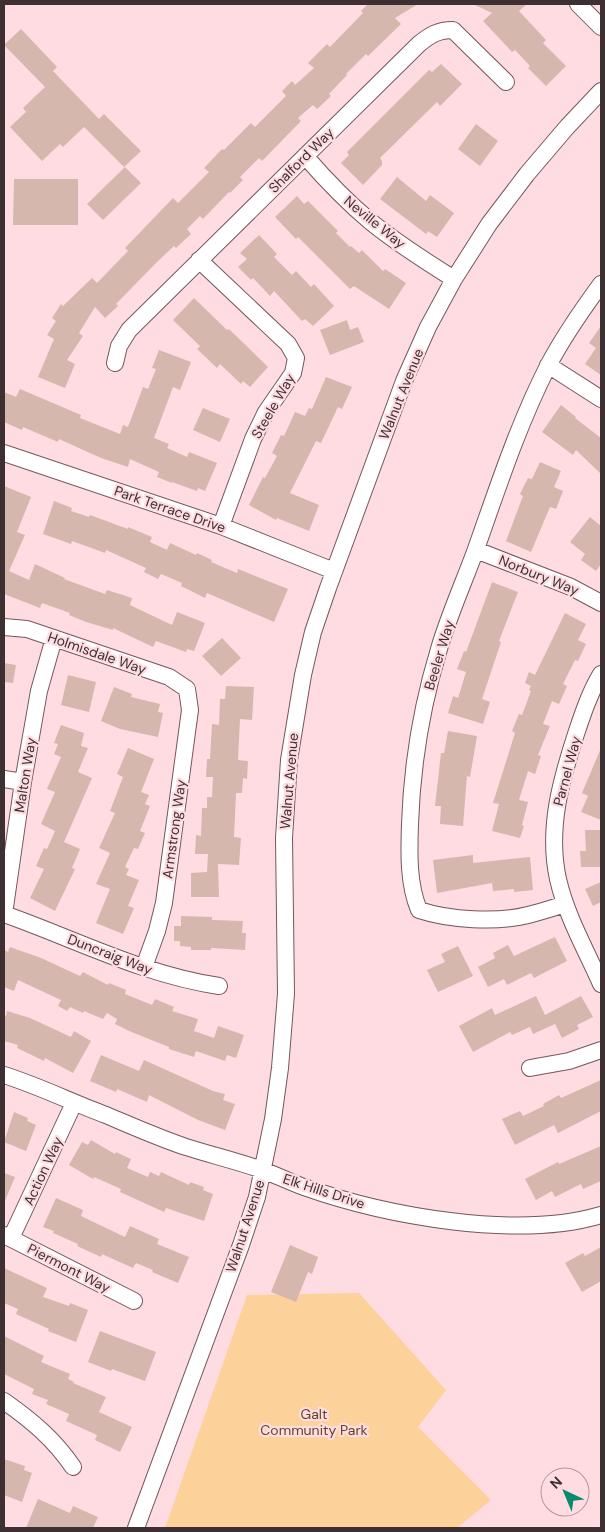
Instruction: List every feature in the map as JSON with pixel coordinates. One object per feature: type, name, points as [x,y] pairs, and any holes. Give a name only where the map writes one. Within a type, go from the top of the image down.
[{"type":"street","points":[[578,4],[601,27]]},
{"type":"street","name":"Shalford Way","points":[[115,363],[118,346],[129,330],[418,44],[432,34],[442,30],[453,30],[506,82]]},
{"type":"street","name":"Walnut Avenue","points":[[136,1528],[241,1245],[257,1196],[273,1119],[285,1012],[286,922],[284,838],[289,760],[298,701],[311,641],[334,571],[404,381],[428,327],[454,279],[489,224],[527,174],[601,91]]},
{"type":"street","name":"Neville Way","points":[[305,156],[371,222],[403,247],[454,279]]},
{"type":"street","name":"Steele Way","points":[[199,260],[288,344],[296,358],[293,373],[266,412],[253,438],[221,526]]},
{"type":"street","name":"Beeler Way","points":[[565,904],[526,916],[506,918],[457,918],[436,916],[419,910],[414,897],[409,842],[411,801],[422,715],[439,647],[476,550],[513,444],[548,365],[574,320],[601,284]]},
{"type":"street","points":[[548,365],[601,399]]},
{"type":"street","name":"Park Terrace Drive","points":[[4,453],[221,526],[334,571]]},
{"type":"street","name":"Norbury Way","points":[[476,550],[571,587],[601,603]]},
{"type":"street","name":"Holmisdale Way","points":[[4,627],[27,629],[54,638],[169,677],[187,689]]},
{"type":"street","name":"Malton Way","points":[[4,914],[23,782],[39,691],[54,638]]},
{"type":"street","name":"Parnel Way","points":[[601,674],[588,701],[560,785],[555,812],[554,851],[557,878],[565,904],[601,984]]},
{"type":"street","name":"Armstrong Way","points":[[144,967],[157,931],[164,903],[190,710],[187,689]]},
{"type":"street","points":[[4,779],[23,782]]},
{"type":"street","name":"Duncraig Way","points":[[4,914],[163,974],[192,982],[219,986]]},
{"type":"street","points":[[530,1068],[569,1061],[601,1050]]},
{"type":"street","name":"Elk Hills Drive","points":[[4,1075],[43,1088],[74,1103],[185,1146],[262,1170],[304,1187],[373,1207],[463,1222],[517,1226],[559,1224],[601,1215]]},
{"type":"street","name":"Action Way","points":[[8,1237],[74,1103]]},
{"type":"street","name":"Piermont Way","points":[[8,1237],[134,1301]]},
{"type":"street","points":[[4,1401],[50,1438],[73,1467]]},
{"type":"green space","name":"Galt Community Park","points":[[359,1293],[446,1390],[418,1427],[491,1500],[457,1528],[165,1528],[247,1295]]},
{"type":"building","points":[[368,4],[418,4],[395,18],[401,24],[346,74],[329,94],[331,96],[317,109],[313,105],[298,118],[301,121],[262,161],[259,158],[240,177],[243,180],[203,219],[200,216],[187,229],[191,234],[176,248],[174,246],[156,263],[116,304],[118,306],[105,318],[95,307],[79,333],[83,336],[67,360],[75,364],[65,388],[38,377],[54,339],[47,335],[56,321],[52,318],[61,304],[63,306],[92,278],[97,283],[128,251],[125,248],[173,198],[178,203],[209,172],[204,168],[222,149],[224,150],[251,123],[255,127],[286,96],[282,91],[292,81],[295,85],[314,68],[308,63],[327,44],[330,47],[363,13],[361,11]]},
{"type":"building","points":[[473,4],[527,4],[519,11],[546,40],[543,43],[566,66],[546,86],[528,68],[530,66],[515,50],[512,52],[483,21],[492,13]]},
{"type":"building","points":[[21,29],[57,67],[53,71],[99,119],[104,114],[141,151],[124,167],[84,127],[63,147],[60,144],[42,161],[10,127],[26,112],[23,108],[45,87],[4,45]]},
{"type":"building","points":[[441,64],[462,84],[440,106],[437,102],[380,158],[382,165],[363,185],[341,163],[349,155],[347,152],[429,70],[432,72]]},
{"type":"building","points":[[476,124],[498,141],[480,166],[458,149]]},
{"type":"building","points":[[125,167],[141,183],[103,220],[87,204]]},
{"type":"building","points":[[397,177],[426,201],[430,195],[454,213],[437,237],[428,231],[426,234],[380,199]]},
{"type":"building","points":[[14,179],[78,179],[78,225],[13,225]]},
{"type":"building","points":[[297,196],[304,204],[308,201],[338,231],[336,233],[350,247],[359,253],[362,250],[383,271],[385,269],[406,283],[389,309],[354,286],[350,289],[298,237],[296,239],[275,217]]},
{"type":"building","points":[[259,235],[277,254],[274,257],[292,275],[296,271],[311,287],[314,284],[334,306],[313,326],[305,319],[302,321],[274,291],[270,296],[253,278],[251,280],[238,267],[247,259],[240,253]]},
{"type":"building","points":[[194,298],[268,367],[250,387],[243,381],[241,384],[220,364],[217,368],[197,349],[200,346],[173,320]]},
{"type":"building","points":[[347,320],[350,330],[358,327],[364,342],[330,355],[320,330]]},
{"type":"building","points":[[601,326],[601,375],[585,364],[596,348],[589,343]]},
{"type":"building","points":[[159,350],[191,362],[180,390],[173,387],[154,438],[169,444],[167,448],[187,457],[189,452],[217,463],[205,491],[198,488],[197,491],[157,477],[159,472],[130,459],[128,467],[101,458],[59,439],[58,442],[23,427],[22,430],[4,422],[4,392],[16,397],[20,389],[81,415],[80,418],[120,434],[123,425],[128,427],[143,387],[148,389],[156,369],[152,368]]},
{"type":"building","points":[[326,377],[352,387],[342,409],[338,407],[321,443],[316,441],[290,493],[319,505],[309,531],[277,518],[276,520],[249,505],[263,477],[265,478],[277,456],[272,453],[281,435],[284,436],[295,412],[305,416],[309,408],[312,409]]},
{"type":"building","points":[[561,405],[601,438],[601,474],[576,450],[573,455],[542,432]]},
{"type":"building","points":[[203,408],[230,419],[220,442],[193,430]]},
{"type":"building","points":[[540,462],[561,471],[554,487],[563,491],[556,509],[550,507],[531,552],[506,541],[523,496],[520,494],[528,478],[532,479]]},
{"type":"building","points":[[4,486],[31,497],[17,532],[25,535],[9,571],[29,580],[35,564],[64,579],[105,594],[107,590],[132,598],[130,605],[172,625],[177,612],[205,623],[194,651],[187,649],[186,652],[156,641],[153,647],[113,628],[113,630],[86,622],[69,615],[70,613],[42,603],[40,608],[4,594]]},
{"type":"building","points":[[54,501],[72,508],[71,511],[89,517],[90,515],[128,529],[128,527],[152,537],[150,542],[167,550],[170,543],[196,555],[197,553],[212,560],[211,562],[237,573],[238,569],[288,589],[274,622],[207,593],[205,598],[181,586],[182,583],[161,574],[158,579],[144,572],[146,568],[106,550],[105,553],[72,541],[71,544],[43,534]]},
{"type":"building","points":[[590,517],[601,526],[601,564],[596,571],[581,560],[585,554],[570,542]]},
{"type":"building","points":[[492,582],[518,592],[499,641],[501,642],[482,699],[490,702],[483,724],[448,713],[453,696],[458,698],[466,672],[457,669],[464,651],[466,652]]},
{"type":"building","points":[[565,613],[586,624],[578,640],[586,644],[578,661],[575,660],[563,684],[567,686],[559,704],[552,701],[543,724],[550,726],[538,755],[541,756],[535,774],[528,771],[519,800],[528,802],[520,838],[492,831],[499,804],[493,803],[515,733],[512,731],[519,714],[522,715],[531,691],[529,690],[531,686],[525,683],[529,672],[535,675]]},
{"type":"building","points":[[222,638],[241,658],[221,676],[202,656]]},
{"type":"building","points":[[4,663],[16,665],[13,683],[4,682]]},
{"type":"building","points":[[68,675],[96,682],[89,712],[61,705]]},
{"type":"building","points":[[226,686],[254,687],[252,720],[240,719],[238,760],[248,761],[247,779],[243,778],[242,793],[236,793],[234,837],[241,838],[239,865],[218,864],[219,897],[191,897],[191,873],[207,872],[208,854],[195,854],[196,835],[201,836],[202,808],[207,808],[207,797],[212,797],[213,777],[206,777],[207,759],[210,759],[212,724],[219,725],[220,699],[225,699]]},
{"type":"building","points":[[114,687],[132,694],[131,697],[160,704],[158,712],[163,713],[158,737],[120,729],[101,721]]},
{"type":"building","points":[[61,725],[84,733],[81,746],[88,748],[78,772],[92,778],[64,842],[80,849],[72,868],[75,869],[55,911],[30,898],[44,869],[36,866],[44,848],[47,849],[55,831],[41,824],[55,792],[47,789],[61,757],[54,754],[58,744],[54,743]]},
{"type":"building","points":[[448,731],[477,736],[470,777],[467,776],[463,826],[440,824],[441,806],[435,806],[441,753],[444,753]]},
{"type":"building","points":[[128,748],[154,759],[141,792],[149,795],[145,804],[150,806],[140,831],[145,833],[138,849],[134,848],[125,867],[129,869],[126,875],[139,880],[128,906],[134,908],[123,934],[96,923],[110,889],[96,884],[110,853],[99,848],[115,813],[110,811],[123,777],[117,774]]},
{"type":"building","points":[[601,748],[601,820],[581,812],[588,796],[582,793]]},
{"type":"building","points":[[585,830],[601,830],[601,867],[581,867],[580,851],[586,851]]},
{"type":"building","points":[[473,855],[473,863],[530,857],[533,890],[514,892],[514,889],[493,891],[492,883],[437,893],[433,860]]},
{"type":"building","points":[[601,882],[601,902],[593,906],[585,889]]},
{"type":"building","points":[[181,916],[243,921],[242,933],[246,933],[245,950],[211,948],[211,950],[191,950],[191,947],[180,946],[180,941],[174,941],[174,926],[181,926]]},
{"type":"building","points":[[555,937],[567,961],[534,978],[531,973],[507,985],[504,979],[488,987],[478,967],[495,958],[493,953],[508,945],[514,956]]},
{"type":"building","points":[[458,946],[473,976],[438,992],[427,970],[445,962],[441,954]]},
{"type":"building","points":[[10,947],[41,958],[80,976],[83,972],[108,985],[109,983],[126,990],[125,994],[152,1005],[155,999],[174,1007],[172,1011],[198,1019],[194,1031],[214,1038],[218,1026],[244,1035],[236,1058],[227,1055],[225,1061],[196,1051],[194,1057],[169,1049],[169,1047],[115,1024],[117,1019],[107,1013],[103,1019],[70,1007],[67,1011],[58,1006],[61,1000],[18,980],[14,991],[4,987],[4,950],[8,952]]},
{"type":"building","points":[[536,996],[545,1015],[581,996],[593,1017],[577,1025],[579,1029],[562,1038],[555,1024],[533,1034],[530,1027],[512,1035],[510,1032],[473,1052],[459,1026],[492,1008],[495,1015]]},
{"type":"building","points":[[7,1011],[30,1018],[71,1037],[74,1031],[91,1041],[73,1073],[45,1058],[44,1061],[17,1048],[18,1045],[4,1041],[4,1016],[6,1016]]},
{"type":"building","points":[[101,1055],[139,1071],[144,1060],[213,1091],[225,1094],[223,1100],[235,1104],[225,1130],[198,1120],[149,1095],[147,1102],[117,1089],[116,1092],[90,1081]]},
{"type":"building","points":[[601,1080],[601,1111],[558,1133],[554,1125],[515,1145],[502,1119],[520,1111],[523,1116],[544,1106],[543,1104],[559,1095],[561,1098]]},
{"type":"building","points":[[14,1112],[28,1118],[27,1121],[36,1125],[26,1151],[4,1142]]},
{"type":"building","points":[[91,1140],[115,1154],[116,1152],[131,1159],[127,1168],[148,1177],[150,1172],[159,1176],[161,1172],[189,1185],[190,1182],[204,1187],[203,1190],[213,1194],[204,1221],[166,1208],[164,1212],[120,1192],[121,1189],[94,1177],[93,1179],[69,1165],[82,1142],[88,1145]]},
{"type":"building","points":[[601,1146],[601,1181],[583,1189],[581,1184],[555,1197],[552,1191],[536,1200],[525,1179],[558,1162],[559,1164]]},
{"type":"building","points":[[4,1173],[15,1177],[4,1203]]},
{"type":"building","points":[[56,1198],[83,1210],[81,1216],[125,1237],[130,1226],[159,1239],[157,1244],[189,1257],[178,1283],[136,1263],[133,1268],[102,1254],[101,1257],[53,1233],[54,1231],[43,1227]]},
{"type":"building","points":[[290,1245],[318,1257],[312,1274],[308,1272],[296,1302],[271,1292]]},
{"type":"building","points":[[601,1247],[601,1281],[582,1292],[565,1263],[583,1253],[585,1256]]},
{"type":"building","points":[[4,1268],[47,1288],[43,1297],[69,1306],[70,1303],[88,1310],[76,1342],[48,1331],[49,1329],[16,1314],[18,1309],[4,1303]]},
{"type":"building","points":[[100,1331],[156,1352],[145,1381],[88,1362]]},
{"type":"building","points":[[4,1336],[44,1356],[41,1362],[70,1374],[68,1379],[73,1383],[106,1397],[99,1412],[132,1427],[120,1452],[95,1440],[97,1435],[66,1421],[69,1414],[46,1404],[48,1400],[32,1394],[34,1389],[4,1374]]},
{"type":"building","points":[[4,1459],[25,1466],[24,1470],[32,1473],[22,1502],[4,1495]]},
{"type":"building","points":[[38,1499],[70,1513],[73,1506],[98,1517],[93,1528],[26,1528]]}]
